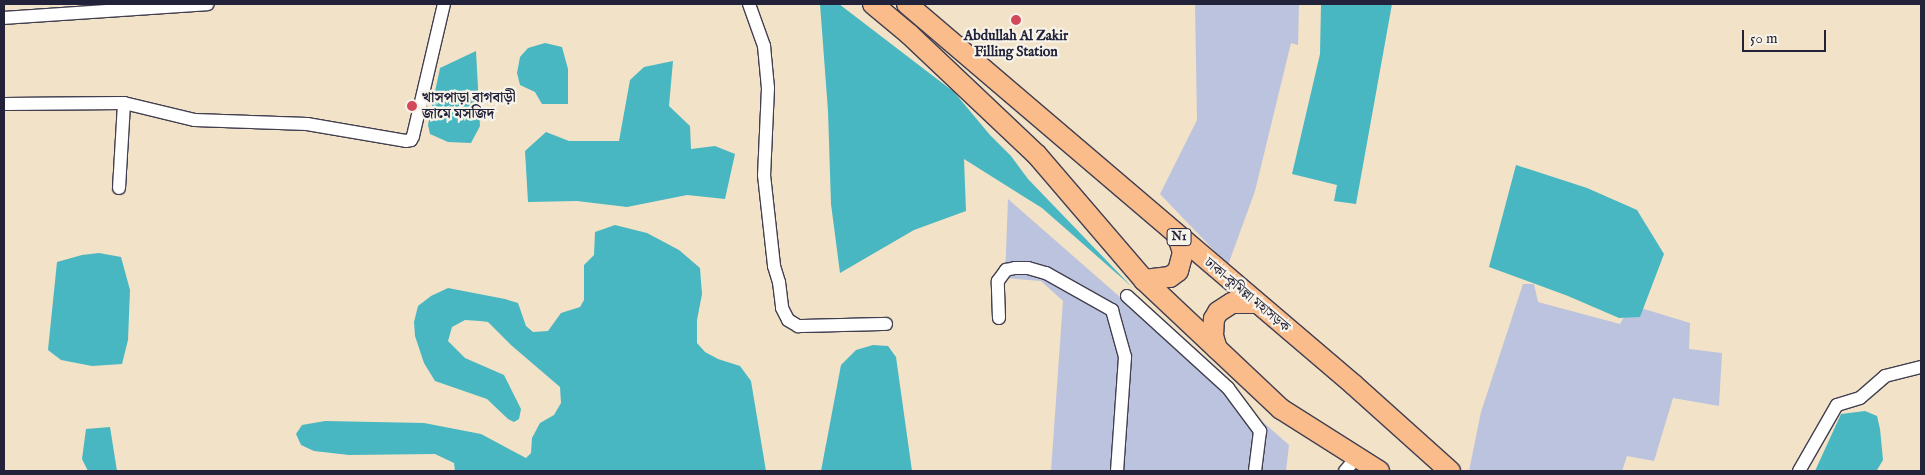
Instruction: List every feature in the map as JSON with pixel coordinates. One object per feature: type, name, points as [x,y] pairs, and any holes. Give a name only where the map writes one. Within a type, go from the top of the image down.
[{"type":"highway","points":[[872,4],[910,34],[1037,155],[1144,280],[1281,409],[1379,471]]},
{"type":"highway","name":"ঢাকা–কুমিল্লা মহাসড়ক","points":[[907,4],[1354,385],[1450,471]]},
{"type":"highway","points":[[1144,280],[1170,277],[1178,270],[1183,252],[1177,235]]},
{"type":"highway","points":[[1217,349],[1213,336],[1214,319],[1218,312],[1232,303],[1257,303]]},
{"type":"street","points":[[4,18],[208,4]]},
{"type":"street","points":[[4,104],[124,103],[195,120],[308,124],[393,138],[400,142],[411,140],[444,4]]},
{"type":"street","points":[[749,4],[764,46],[768,88],[764,174],[774,266],[779,282],[782,308],[788,320],[798,326],[886,324]]},
{"type":"street","points":[[4,111],[27,103]]},
{"type":"street","points":[[119,188],[124,103]]},
{"type":"street","points":[[998,318],[998,281],[1006,270],[1015,268],[1028,268],[1046,273],[1112,310],[1125,357],[1118,471]]},
{"type":"street","points":[[1127,296],[1228,388],[1260,431],[1255,471]]},
{"type":"street","points":[[1799,471],[1837,406],[1860,398],[1885,376],[1921,367]]},
{"type":"street","points":[[1345,471],[1358,456]]},
{"type":"shaded area","points":[[1195,4],[1299,4],[1298,45],[1291,43],[1255,191],[1228,265],[1160,194],[1197,120]]},
{"type":"shaded area","points":[[1008,199],[1289,445],[1286,471],[1051,471],[1063,301],[1041,281],[1005,278]]},
{"type":"shaded area","points":[[1523,284],[1534,284],[1538,302],[1620,324],[1631,305],[1690,323],[1689,349],[1722,353],[1719,406],[1673,398],[1654,461],[1627,456],[1622,471],[1469,471],[1481,412]]},
{"type":"water","points":[[820,4],[839,4],[954,92],[990,135],[1011,156],[1028,179],[1131,286],[1042,208],[964,159],[966,211],[914,230],[840,273],[831,204],[828,111]]},
{"type":"water","points":[[1321,4],[1392,4],[1356,204],[1334,201],[1337,185],[1292,174],[1320,54]]},
{"type":"water","points":[[545,43],[562,47],[568,69],[568,104],[542,104],[535,92],[520,85],[517,73],[520,57],[528,48]]},
{"type":"water","points":[[476,51],[480,126],[471,143],[448,142],[430,134],[428,125],[440,68]]},
{"type":"water","points":[[673,61],[669,106],[690,126],[691,149],[715,146],[735,154],[725,199],[687,195],[627,207],[577,201],[528,202],[525,151],[546,132],[569,141],[619,141],[630,80],[644,67]]},
{"type":"water","points":[[1516,165],[1587,188],[1637,210],[1664,254],[1640,317],[1619,318],[1568,296],[1489,267]]},
{"type":"water","points":[[615,225],[647,233],[679,250],[700,268],[702,294],[697,320],[697,343],[705,352],[718,359],[740,366],[751,381],[766,471],[455,471],[454,463],[435,454],[349,455],[314,451],[301,445],[296,434],[302,425],[325,421],[424,423],[481,434],[526,458],[531,453],[532,438],[540,423],[554,415],[561,403],[560,387],[511,345],[488,322],[465,320],[452,327],[448,341],[465,358],[504,375],[521,409],[519,419],[514,422],[508,419],[487,399],[435,381],[424,363],[415,336],[414,322],[418,306],[431,296],[448,288],[518,303],[526,326],[533,332],[548,331],[561,313],[580,307],[584,300],[584,265],[594,255],[595,232]]},
{"type":"water","points":[[99,253],[121,257],[130,290],[128,340],[122,364],[92,366],[61,360],[48,350],[57,262],[82,255]]},
{"type":"water","points":[[873,345],[888,346],[896,357],[912,471],[821,471],[841,365],[856,350]]},
{"type":"water","points":[[1865,411],[1877,416],[1880,429],[1883,460],[1877,470],[1815,471],[1841,414]]},
{"type":"water","points":[[110,427],[117,471],[88,471],[82,459],[86,429]]},
{"type":"place","name":"Abdullah Al Zakir Filling Station","points":[[1016,20]]},
{"type":"place","name":"খাসপাড়া বাগবাড়ী জামে মসজিদ","points":[[412,106]]}]
